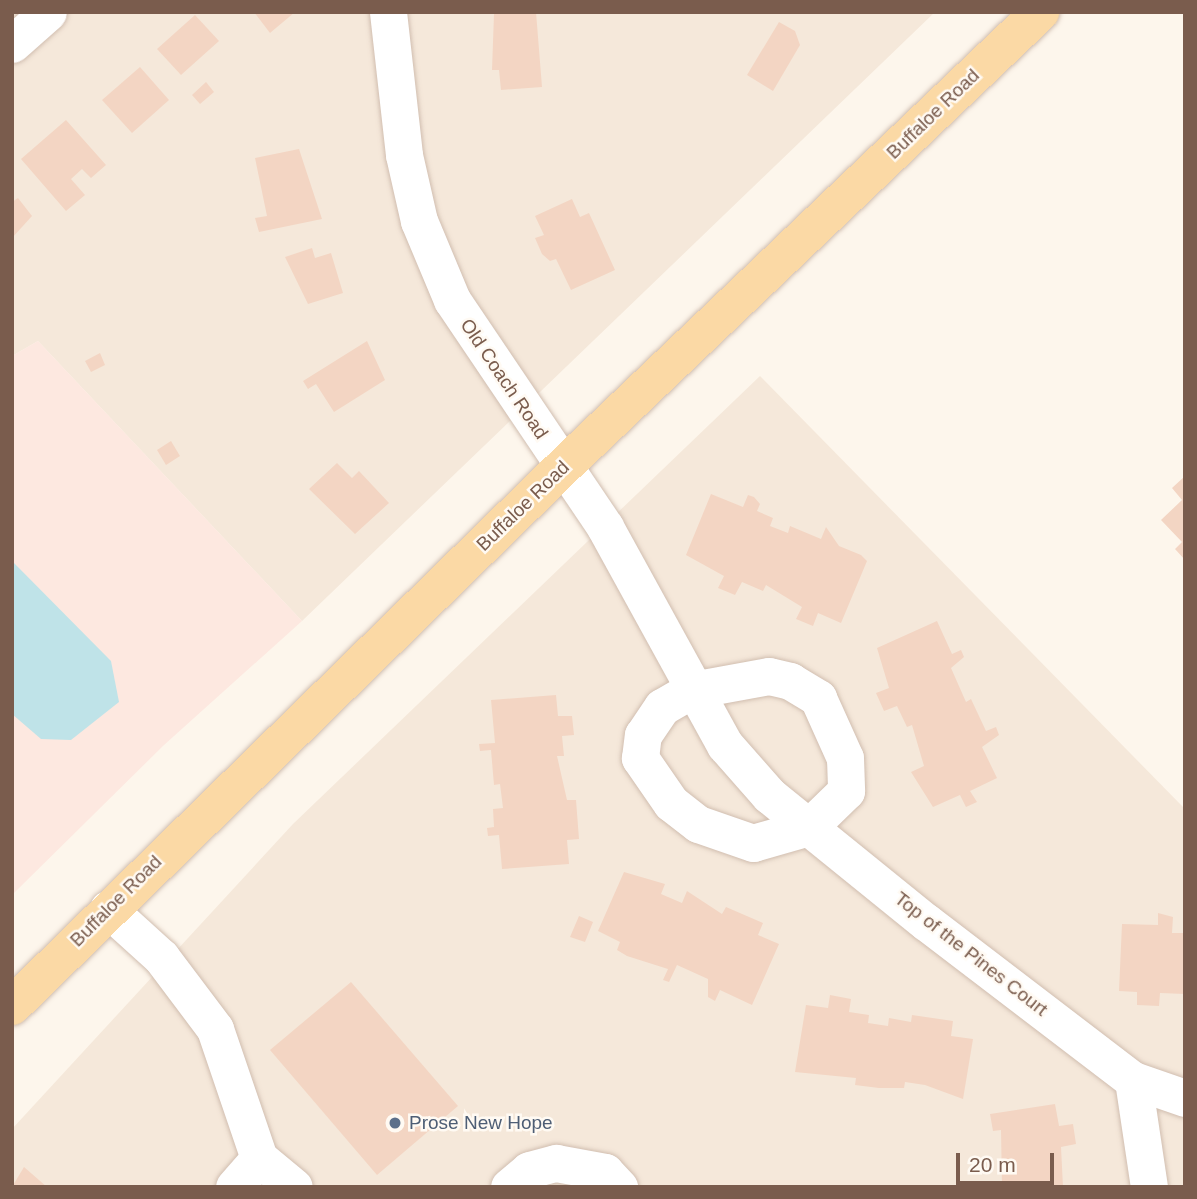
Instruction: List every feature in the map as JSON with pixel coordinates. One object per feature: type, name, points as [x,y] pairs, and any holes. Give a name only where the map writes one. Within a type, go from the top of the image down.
[{"type":"main road","name":"Buffaloe Road","points":[[12,1006],[107,908],[574,480],[1040,12]]},
{"type":"street","points":[[12,44],[48,12]]},
{"type":"street","name":"Old Coach Road","points":[[388,12],[404,155],[419,222],[452,300],[492,367],[574,480]]},
{"type":"street","name":"Top of the Pines Court","points":[[574,480],[692,690],[743,765],[769,795],[1133,1080],[1185,1098]]},
{"type":"street","points":[[769,676],[790,681],[818,698],[845,758],[846,791],[809,827],[754,843],[698,824],[654,783],[640,758],[643,735],[662,708],[692,690],[769,676]]},
{"type":"street","points":[[107,908],[162,957],[215,1029],[258,1158],[294,1187]]},
{"type":"street","points":[[1133,1080],[1149,1187]]},
{"type":"street","points":[[234,1187],[258,1158]]},
{"type":"street","points":[[509,1187],[529,1170],[556,1163],[605,1172],[619,1187]]},
{"type":"shaded area","points":[[12,12],[935,12],[302,621],[38,341],[12,356]]},
{"type":"shaded area","points":[[38,341],[302,621],[164,745],[12,895],[12,356]]},
{"type":"shaded area","points":[[760,376],[1185,809],[1185,1187],[12,1187],[12,1129],[293,824]]},
{"type":"water","points":[[12,561],[111,661],[119,702],[71,740],[41,739],[12,714]]},
{"type":"building","points":[[254,12],[295,12],[270,33]]},
{"type":"building","points":[[536,12],[542,87],[501,90],[499,70],[492,70],[494,14]]},
{"type":"building","points":[[195,15],[219,41],[181,75],[157,49]]},
{"type":"building","points":[[779,22],[795,31],[800,45],[773,91],[747,75]]},
{"type":"building","points":[[140,67],[169,100],[132,133],[102,100]]},
{"type":"building","points":[[206,82],[214,92],[200,104],[192,95]]},
{"type":"building","points":[[66,120],[106,165],[91,178],[82,169],[71,179],[85,195],[66,211],[21,159]]},
{"type":"building","points":[[299,149],[322,219],[259,232],[255,218],[267,216],[255,158]]},
{"type":"building","points":[[18,198],[32,216],[12,238],[12,202]]},
{"type":"building","points":[[572,199],[580,217],[589,213],[615,270],[571,290],[556,259],[550,261],[542,254],[535,238],[544,235],[535,216]]},
{"type":"building","points":[[312,248],[315,258],[331,253],[343,293],[308,304],[285,257]]},
{"type":"building","points":[[367,341],[385,380],[334,412],[316,384],[308,389],[303,381]]},
{"type":"building","points":[[100,353],[105,365],[91,372],[85,361]]},
{"type":"building","points":[[171,441],[180,456],[166,465],[157,450]]},
{"type":"building","points":[[337,463],[352,478],[359,471],[389,503],[355,534],[309,489]]},
{"type":"building","points":[[1185,476],[1185,560],[1175,549],[1182,542],[1161,520],[1182,500],[1172,488]]},
{"type":"building","points":[[711,494],[743,507],[748,495],[754,497],[760,504],[757,511],[773,518],[770,526],[788,533],[790,526],[821,539],[826,527],[839,546],[861,555],[867,561],[841,623],[818,613],[813,626],[796,619],[802,607],[766,585],[763,591],[742,582],[735,595],[718,588],[724,576],[686,555]]},
{"type":"building","points":[[937,621],[952,654],[961,650],[964,657],[951,668],[966,702],[971,699],[986,731],[996,727],[999,735],[982,747],[997,778],[970,791],[977,802],[966,807],[960,795],[933,807],[911,772],[924,766],[912,725],[907,727],[897,706],[884,711],[876,693],[889,688],[877,648]]},
{"type":"building","points":[[556,695],[558,716],[572,716],[574,735],[562,736],[564,756],[557,756],[567,800],[576,800],[579,839],[567,840],[569,864],[502,869],[499,835],[488,836],[487,828],[494,827],[493,809],[503,808],[500,784],[494,785],[491,750],[480,751],[479,744],[495,743],[491,700]]},
{"type":"building","points":[[624,872],[665,884],[661,894],[682,903],[687,891],[722,914],[726,907],[763,923],[758,935],[779,944],[752,1005],[720,990],[715,1001],[708,997],[708,979],[677,965],[669,982],[663,980],[668,969],[627,956],[617,950],[620,942],[598,931]]},
{"type":"building","points":[[1158,913],[1173,917],[1172,933],[1185,933],[1185,994],[1160,993],[1159,1006],[1137,1005],[1137,992],[1119,991],[1122,924],[1158,925]]},
{"type":"building","points":[[579,916],[593,922],[585,942],[570,937]]},
{"type":"building","points":[[351,982],[458,1106],[377,1175],[270,1050]]},
{"type":"building","points":[[830,995],[851,999],[849,1012],[869,1015],[868,1023],[888,1026],[889,1018],[911,1022],[912,1015],[953,1021],[951,1036],[973,1039],[963,1099],[925,1085],[905,1082],[904,1088],[879,1088],[855,1085],[856,1078],[795,1072],[806,1005],[828,1008]]},
{"type":"building","points":[[1055,1104],[1059,1126],[1073,1124],[1076,1144],[1061,1147],[1063,1187],[1002,1187],[1001,1130],[993,1131],[990,1114]]},
{"type":"building","points":[[24,1167],[47,1187],[12,1187]]},
{"type":"place","name":"Prose New Hope","points":[[395,1123]]}]
